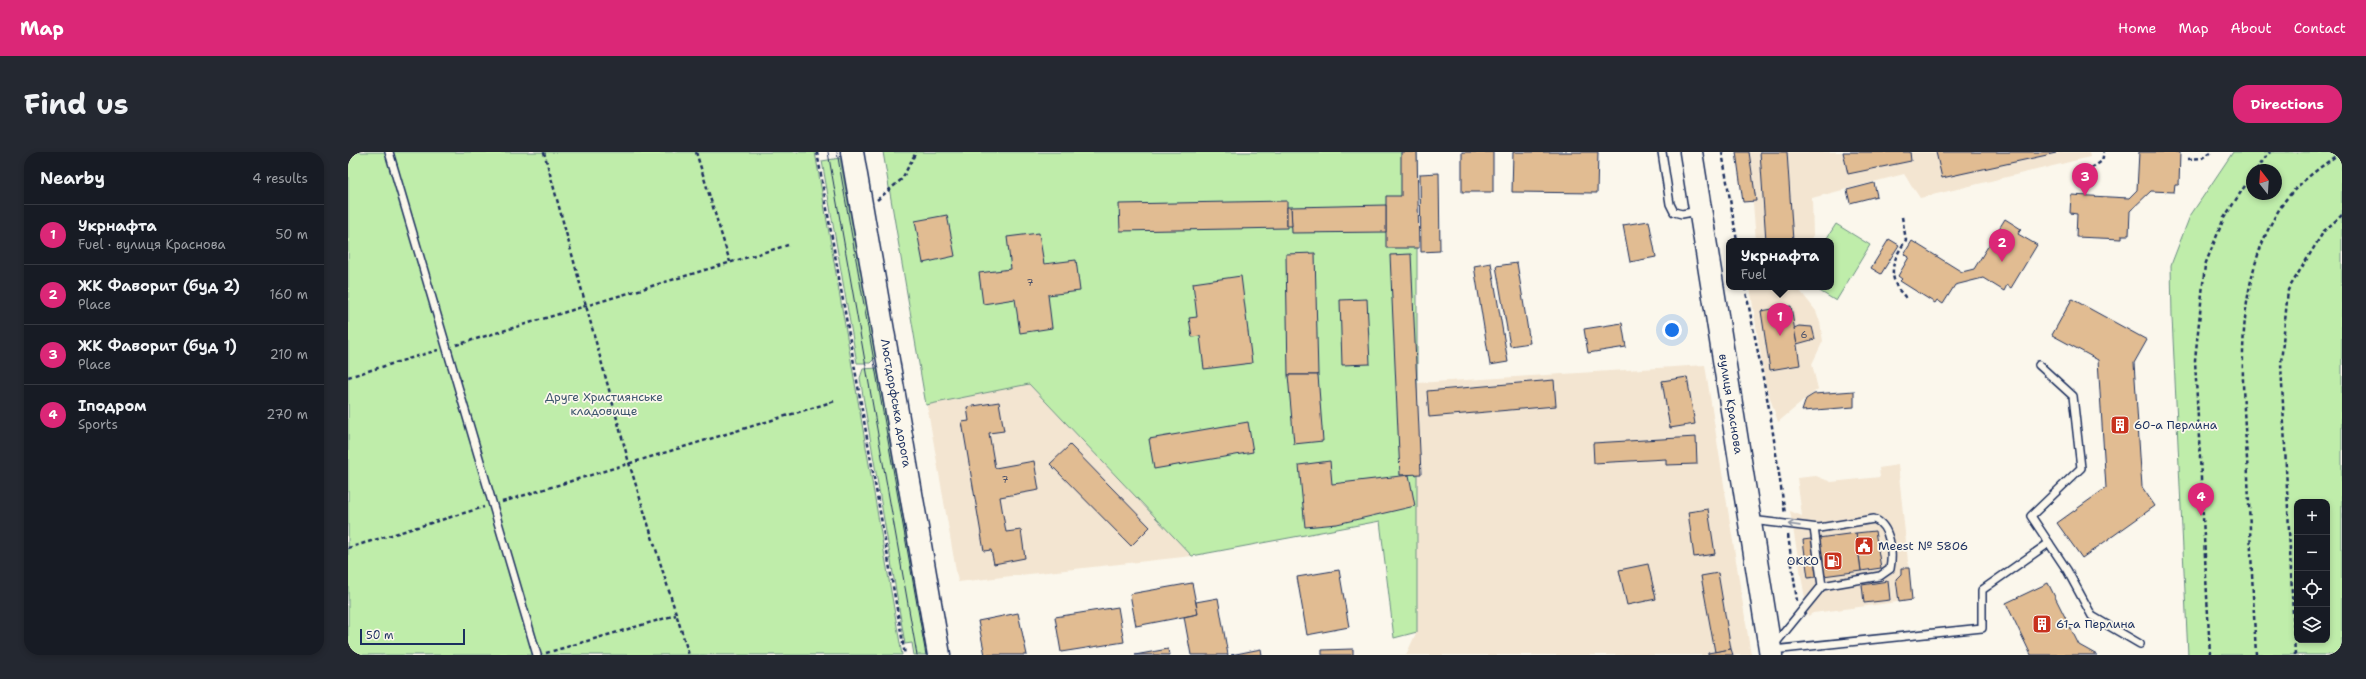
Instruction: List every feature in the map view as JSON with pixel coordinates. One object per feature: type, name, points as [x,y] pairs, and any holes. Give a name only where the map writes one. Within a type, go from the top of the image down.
[{"type":"main road","name":"Люстдорфська дорога","points":[[852,152],[939,655]]},
{"type":"main road","name":"вулиця Краснова","points":[[1691,152],[1771,653]]},
{"type":"lane","points":[[389,152],[538,655]]},
{"type":"lane","points":[[1662,152],[1670,204],[1674,212],[1682,214],[1700,211]]},
{"type":"lane","points":[[2039,365],[2073,396],[2081,468],[2031,516],[2049,543],[2092,616],[2140,644]]},
{"type":"lane","points":[[1749,520],[1814,528],[1874,520],[1882,522],[1887,532],[1891,560],[1890,569],[1880,576],[1822,586],[1771,653]]},
{"type":"lane","points":[[1814,528],[1822,586]]},
{"type":"lane","points":[[1771,653],[1981,630],[1982,590],[2049,543]]},
{"type":"path","points":[[544,152],[629,464],[689,655]]},
{"type":"path","points":[[696,152],[730,262]]},
{"type":"path","points":[[817,152],[905,655]]},
{"type":"path","points":[[863,212],[902,179],[916,152]]},
{"type":"path","points":[[1722,152],[1736,238]]},
{"type":"path","points":[[2080,176],[2102,161],[2104,152]]},
{"type":"path","points":[[2188,159],[2202,158],[2211,152]]},
{"type":"path","points":[[2261,164],[2270,152]]},
{"type":"path","points":[[2256,655],[2242,361],[2250,277],[2262,242],[2283,204],[2311,175],[2340,152]]},
{"type":"path","points":[[2210,655],[2195,360],[2205,265],[2224,218],[2246,184]]},
{"type":"path","points":[[2295,655],[2281,363],[2288,290],[2324,231],[2342,215]]},
{"type":"path","points":[[1902,217],[1906,240],[1894,260],[1893,275],[1896,285],[1907,300]]},
{"type":"path","points":[[348,378],[788,245]]},
{"type":"path","points":[[1746,290],[1770,413],[1798,617]]},
{"type":"path","points":[[348,548],[835,401]]},
{"type":"path","points":[[538,655],[676,615]]},
{"type":"shaded area","points":[[1749,152],[2089,152],[2090,157],[1920,198],[1904,174],[1812,198],[1813,235],[1812,238],[1756,238]]},
{"type":"shaded area","points":[[1750,290],[1799,290],[1816,311],[1820,322],[1823,341],[1812,364],[1818,389],[1778,422],[1765,383]]},
{"type":"shaded area","points":[[1705,365],[1751,655],[1406,655],[1417,631],[1417,383]]},
{"type":"shaded area","points":[[1029,384],[1192,556],[958,582],[927,405]]},
{"type":"shaded area","points":[[1898,465],[1912,600],[1813,613],[1808,616],[1790,511],[1802,516],[1797,478],[1816,476],[1831,482],[1880,477],[1879,468]]},
{"type":"green space","name":"Друге Християнське кладовище","points":[[348,152],[815,152],[902,655],[348,655]]},
{"type":"green space","points":[[883,152],[1417,152],[1417,632],[1394,638],[1380,521],[1192,556],[1029,384],[926,405]]},
{"type":"green space","points":[[2233,152],[2342,152],[2342,655],[2188,655],[2172,317],[2171,265],[2190,216]]},
{"type":"green space","points":[[840,158],[876,357],[870,363],[857,363],[822,161]]},
{"type":"green space","points":[[1836,224],[1870,245],[1836,301],[1818,290],[1834,290],[1834,238],[1827,238]]},
{"type":"green space","points":[[877,368],[928,655],[914,655],[912,643],[905,644],[860,378],[863,369]]},
{"type":"building","points":[[1401,152],[1417,152],[1419,248],[1386,248],[1386,196],[1401,196]]},
{"type":"building","points":[[1462,152],[1493,152],[1493,192],[1462,192]]},
{"type":"building","points":[[1513,152],[1598,152],[1597,193],[1512,192]]},
{"type":"building","points":[[1736,152],[1749,152],[1756,201],[1743,202]]},
{"type":"building","points":[[1760,152],[1787,152],[1793,238],[1766,238]]},
{"type":"building","points":[[1843,152],[1910,152],[1911,161],[1848,174]]},
{"type":"building","points":[[1936,152],[2055,152],[2056,153],[1942,178]]},
{"type":"building","points":[[2139,152],[2180,152],[2179,185],[2175,185],[2174,192],[2151,191],[2130,211],[2129,235],[2122,235],[2122,239],[2076,237],[2077,214],[2070,213],[2071,195],[2129,198],[2137,190]]},
{"type":"building","points":[[1439,173],[1440,251],[1421,252],[1420,174]]},
{"type":"building","points":[[1874,183],[1877,196],[1850,203],[1847,190]]},
{"type":"building","points":[[1287,201],[1287,228],[1120,231],[1119,204]]},
{"type":"building","points":[[1386,205],[1386,232],[1292,233],[1291,207]]},
{"type":"building","points":[[1287,207],[1291,207],[1292,226],[1287,226]]},
{"type":"building","points":[[947,215],[955,256],[923,263],[915,221]]},
{"type":"building","points":[[2005,219],[2021,229],[2018,234],[2037,245],[2011,288],[2007,285],[2004,291],[1983,278],[1955,285],[1943,304],[1937,300],[1935,303],[1900,281],[1902,279],[1898,276],[1909,257],[1904,254],[1912,241],[1962,272],[1974,269]]},
{"type":"building","points":[[1649,221],[1656,257],[1630,262],[1623,225]]},
{"type":"building","points":[[1039,233],[1044,264],[1076,260],[1080,291],[1048,295],[1052,328],[1020,333],[1015,299],[983,304],[979,273],[1011,269],[1007,237]]},
{"type":"building","points":[[1889,239],[1899,245],[1881,274],[1871,268]]},
{"type":"building","points":[[1315,253],[1318,375],[1288,375],[1286,254]]},
{"type":"building","points":[[1411,254],[1421,474],[1400,475],[1390,255]]},
{"type":"building","points":[[1491,263],[1508,362],[1490,365],[1474,266]]},
{"type":"building","points":[[1517,263],[1530,343],[1510,346],[1496,266]]},
{"type":"building","points":[[1241,276],[1252,363],[1204,369],[1200,336],[1192,337],[1189,318],[1197,317],[1193,283]]},
{"type":"building","points":[[1367,299],[1370,364],[1342,365],[1340,300]]},
{"type":"building","name":"60-а Перлина","points":[[2072,299],[2147,340],[2134,363],[2142,487],[2155,506],[2082,558],[2057,523],[2106,488],[2098,360],[2052,335]]},
{"type":"building","points":[[1791,306],[1800,365],[1770,370],[1761,311]]},
{"type":"building","points":[[1622,323],[1626,347],[1588,353],[1584,329]]},
{"type":"building","points":[[1799,326],[1812,327],[1815,339],[1797,344],[1794,328]]},
{"type":"building","points":[[1288,375],[1318,375],[1323,441],[1294,444]]},
{"type":"building","points":[[1687,377],[1695,424],[1670,428],[1662,381]]},
{"type":"building","points":[[1554,380],[1556,406],[1429,417],[1427,391]]},
{"type":"building","points":[[1854,391],[1854,407],[1802,411],[1806,399],[1814,394]]},
{"type":"building","points":[[999,402],[1004,431],[989,433],[995,468],[1034,461],[1039,490],[1000,497],[1006,532],[1021,530],[1025,558],[994,564],[991,550],[984,551],[962,422],[969,421],[967,407]]},
{"type":"building","points":[[1248,422],[1253,452],[1154,469],[1149,439]]},
{"type":"building","points":[[1696,437],[1697,464],[1666,465],[1666,459],[1594,463],[1593,443]]},
{"type":"building","points":[[1070,445],[1150,527],[1131,546],[1050,464]]},
{"type":"building","points":[[1330,461],[1332,484],[1409,475],[1415,506],[1337,524],[1305,527],[1299,465]]},
{"type":"building","points":[[1708,509],[1715,554],[1694,557],[1688,512]]},
{"type":"building","points":[[1875,531],[1881,568],[1861,571],[1856,533]]},
{"type":"building","name":"ОККО","points":[[1856,533],[1861,571],[1808,578],[1803,540]]},
{"type":"building","points":[[1648,564],[1656,599],[1627,605],[1619,570]]},
{"type":"building","points":[[1901,568],[1909,568],[1912,600],[1899,602],[1896,579],[1901,574]]},
{"type":"building","points":[[1339,570],[1349,627],[1307,635],[1297,577]]},
{"type":"building","points":[[1718,573],[1731,649],[1715,652],[1701,576]]},
{"type":"building","points":[[1888,581],[1890,600],[1864,603],[1862,585]]},
{"type":"building","points":[[1192,583],[1198,614],[1136,626],[1130,594]]},
{"type":"building","name":"61-а Перлина","points":[[2048,583],[2079,645],[2097,655],[2031,655],[2006,603]]},
{"type":"building","points":[[1218,598],[1228,655],[1191,655],[1184,617],[1198,614],[1196,602]]},
{"type":"building","points":[[1118,607],[1124,642],[1061,652],[1055,617]]},
{"type":"building","points":[[1018,613],[1027,655],[985,655],[978,621]]},
{"type":"building","points":[[1168,649],[1169,655],[1135,655]]},
{"type":"building","points":[[1261,649],[1262,655],[1231,655]]},
{"type":"building","points":[[1353,649],[1353,655],[1322,655],[1322,650]]},
{"type":"building","points":[[1731,649],[1733,655],[1708,655],[1708,653]]},
{"type":"tram line","points":[[828,152],[917,655]]},
{"type":"tram line","points":[[837,152],[926,655]]},
{"type":"place","name":"ЖК Фаворит (буд 1)","points":[[2085,196]]},
{"type":"place","name":"ЖК Фаворит (буд 2)","points":[[2002,262]]},
{"type":"place","name":"Укрнафта","points":[[1780,336]]},
{"type":"place","name":"60-а Перлина","points":[[2120,425]]},
{"type":"place","name":"Іподром","points":[[2201,516]]},
{"type":"place","name":"Meest № 5806","points":[[1864,546]]},
{"type":"place","name":"ОККО","points":[[1833,561]]},
{"type":"place","name":"61-а Перлина","points":[[2042,624]]}]
